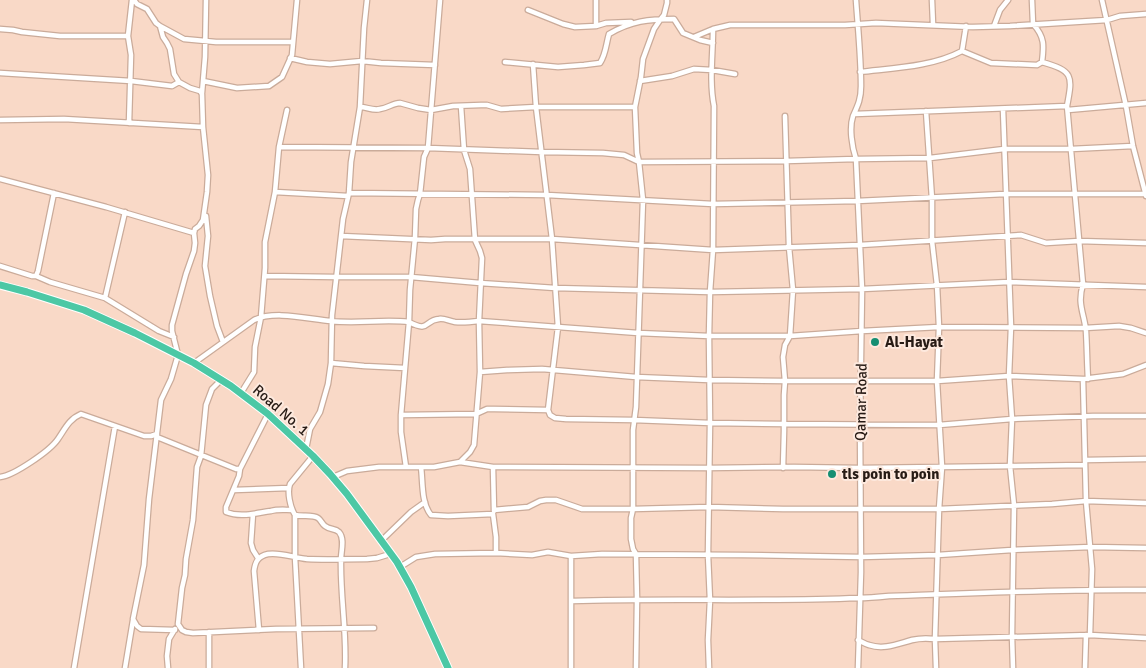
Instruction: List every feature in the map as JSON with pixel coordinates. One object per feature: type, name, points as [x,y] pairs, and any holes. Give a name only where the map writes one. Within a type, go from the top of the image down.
[{"type":"highway","name":"Road No. 1","points":[[0,285],[84,310],[136,333],[194,363],[241,393],[268,414],[313,456],[333,478],[381,541],[411,586],[448,668]]},
{"type":"street","points":[[133,0],[147,9],[156,23],[184,39],[216,42],[293,42]]},
{"type":"street","points":[[129,123],[131,55],[128,36],[133,0]]},
{"type":"street","points":[[125,668],[144,565],[149,498],[161,400],[171,379],[178,355],[172,325],[194,251],[195,229],[200,226],[203,220],[207,192],[208,175],[202,94],[206,0]]},
{"type":"street","points":[[203,81],[237,88],[269,86],[282,77],[290,58],[298,0]]},
{"type":"street","points":[[306,450],[310,429],[320,412],[328,384],[331,363],[336,277],[360,107],[367,0]]},
{"type":"street","points":[[406,467],[401,432],[401,415],[410,322],[411,277],[416,209],[420,194],[424,157],[428,148],[440,0]]},
{"type":"street","points":[[596,0],[596,26]]},
{"type":"street","points":[[636,668],[638,599],[636,554],[631,539],[631,518],[633,509],[634,420],[643,200],[637,153],[635,107],[643,59],[654,29],[664,15],[667,0]]},
{"type":"street","points":[[856,0],[860,72],[935,62],[962,52],[991,63],[1037,65],[1042,62],[1060,67],[1066,72],[1070,80],[1068,108],[1084,284],[1080,304],[1086,328],[1086,379],[1083,417],[1092,590],[1085,668]]},
{"type":"street","points":[[932,0],[933,24]]},
{"type":"street","points":[[994,26],[1000,10],[1008,0]]},
{"type":"street","points":[[1032,0],[1033,24],[1039,30],[1044,45],[1042,62]]},
{"type":"street","points":[[275,192],[547,194],[713,204],[857,201],[1006,194],[1146,195],[1133,146],[1102,0]]},
{"type":"street","points":[[528,10],[575,27],[674,19],[683,33],[713,43]]},
{"type":"street","points":[[694,37],[713,29],[730,25],[876,23],[994,26],[1107,20],[1120,16],[1146,14]]},
{"type":"street","points":[[505,62],[558,67],[600,63],[604,56],[609,34],[633,22]]},
{"type":"street","points":[[160,26],[163,37],[170,49],[174,74],[179,82],[202,94]]},
{"type":"street","points":[[962,52],[966,26]]},
{"type":"street","points":[[0,29],[60,36],[128,36]]},
{"type":"street","points":[[709,668],[708,468],[710,292],[713,250],[713,29]]},
{"type":"street","points":[[290,58],[330,64],[362,61],[435,65]]},
{"type":"street","points":[[533,64],[536,107],[552,240],[558,327],[548,410],[550,415],[555,418],[710,423],[939,425],[1012,419],[1146,416]]},
{"type":"street","points":[[640,81],[672,76],[694,69],[735,74]]},
{"type":"street","name":"Qamar Road","points":[[858,668],[861,557],[862,289],[856,159],[852,144],[851,124],[858,108],[861,88],[860,72]]},
{"type":"street","points":[[0,73],[131,81],[172,86],[179,82]]},
{"type":"street","points":[[360,107],[379,110],[396,102],[424,110],[481,104],[501,109],[635,107]]},
{"type":"street","points":[[854,114],[926,110],[1126,106],[1146,103]]},
{"type":"street","points":[[460,462],[474,445],[480,372],[479,321],[482,258],[475,240],[470,169],[464,150],[461,106]]},
{"type":"street","points":[[1003,108],[1011,327],[1009,376],[1012,419],[1010,466],[1014,505],[1012,550],[1013,668]]},
{"type":"street","points":[[241,393],[254,372],[255,347],[261,317],[265,276],[265,242],[275,192],[279,147],[287,110]]},
{"type":"street","points":[[926,110],[932,198],[932,241],[939,327],[937,381],[942,467],[939,509],[936,668]]},
{"type":"street","points":[[784,468],[784,352],[785,344],[790,336],[793,290],[789,247],[785,116]]},
{"type":"street","points":[[0,120],[64,119],[203,127]]},
{"type":"street","points":[[279,147],[428,148],[617,154],[639,162],[930,158],[1004,149],[1071,149],[1133,146]]},
{"type":"street","points":[[0,179],[125,212],[194,233]]},
{"type":"street","points":[[36,276],[54,193]]},
{"type":"street","points":[[205,207],[208,236],[205,266],[217,326],[223,342]]},
{"type":"street","points":[[105,298],[125,212]]},
{"type":"street","points":[[341,236],[431,240],[552,240],[713,250],[860,245],[1021,235],[1046,243],[1146,243]]},
{"type":"street","points":[[0,266],[105,298],[159,331],[174,337]]},
{"type":"street","points":[[265,276],[411,277],[555,288],[710,292],[862,289],[1009,282],[1146,287]]},
{"type":"street","points":[[194,363],[254,320],[261,317],[281,316],[332,321],[410,322],[418,326],[424,326],[438,319],[444,319],[457,322],[479,321],[709,336],[790,336],[862,330],[939,327],[1086,328],[1119,326],[1146,333]]},
{"type":"street","points":[[331,363],[405,368]]},
{"type":"street","points":[[480,372],[529,369],[709,380],[937,381],[1009,376],[1086,379],[1122,374],[1146,365]]},
{"type":"street","points":[[168,668],[169,639],[178,624],[182,588],[186,575],[186,559],[193,520],[197,467],[201,456],[206,405],[212,389],[220,380]]},
{"type":"street","points":[[401,415],[476,414],[494,409],[548,410]]},
{"type":"street","points":[[0,477],[8,476],[49,449],[58,440],[70,420],[81,414],[144,436],[157,436],[201,456],[240,469]]},
{"type":"street","points":[[268,414],[240,469],[234,490],[226,507],[226,512],[235,514],[253,514],[272,510],[294,512],[300,516],[319,518],[324,526],[339,532],[342,537],[345,668]]},
{"type":"street","points":[[74,668],[115,426]]},
{"type":"street","points":[[301,668],[294,512],[289,488],[290,484],[313,456]]},
{"type":"street","points":[[333,478],[347,471],[354,470],[388,466],[434,467],[460,462],[493,467],[860,468],[1010,466],[1146,460]]},
{"type":"street","points":[[421,467],[428,512],[431,515],[437,516],[494,512],[528,507],[546,500],[556,500],[582,509],[708,506],[861,510],[1052,504],[1086,500],[1146,503]]},
{"type":"street","points":[[493,467],[496,552]]},
{"type":"street","points":[[234,490],[289,488]]},
{"type":"street","points":[[381,541],[411,512],[425,502]]},
{"type":"street","points":[[253,514],[251,543],[258,558]]},
{"type":"street","points":[[400,568],[416,557],[435,554],[496,552],[532,555],[556,552],[571,556],[636,554],[861,557],[1090,547],[1146,548]]},
{"type":"street","points":[[259,630],[254,571],[255,562],[258,558],[266,554],[288,554],[295,557],[317,559],[367,559],[390,554]]},
{"type":"street","points":[[571,556],[571,668]]},
{"type":"street","points":[[572,601],[860,598],[1012,592],[1146,590]]},
{"type":"street","points":[[133,619],[141,629],[175,630]]},
{"type":"street","points":[[178,624],[182,630],[193,633],[299,628],[374,628]]},
{"type":"street","points":[[209,632],[209,668]]},
{"type":"street","points":[[858,640],[869,646],[881,647],[919,639],[1088,635],[1146,638]]},
{"type":"place","name":"Al-Hayat","points":[[875,342]]},
{"type":"place","name":"tls poin to poin","points":[[832,474]]}]
